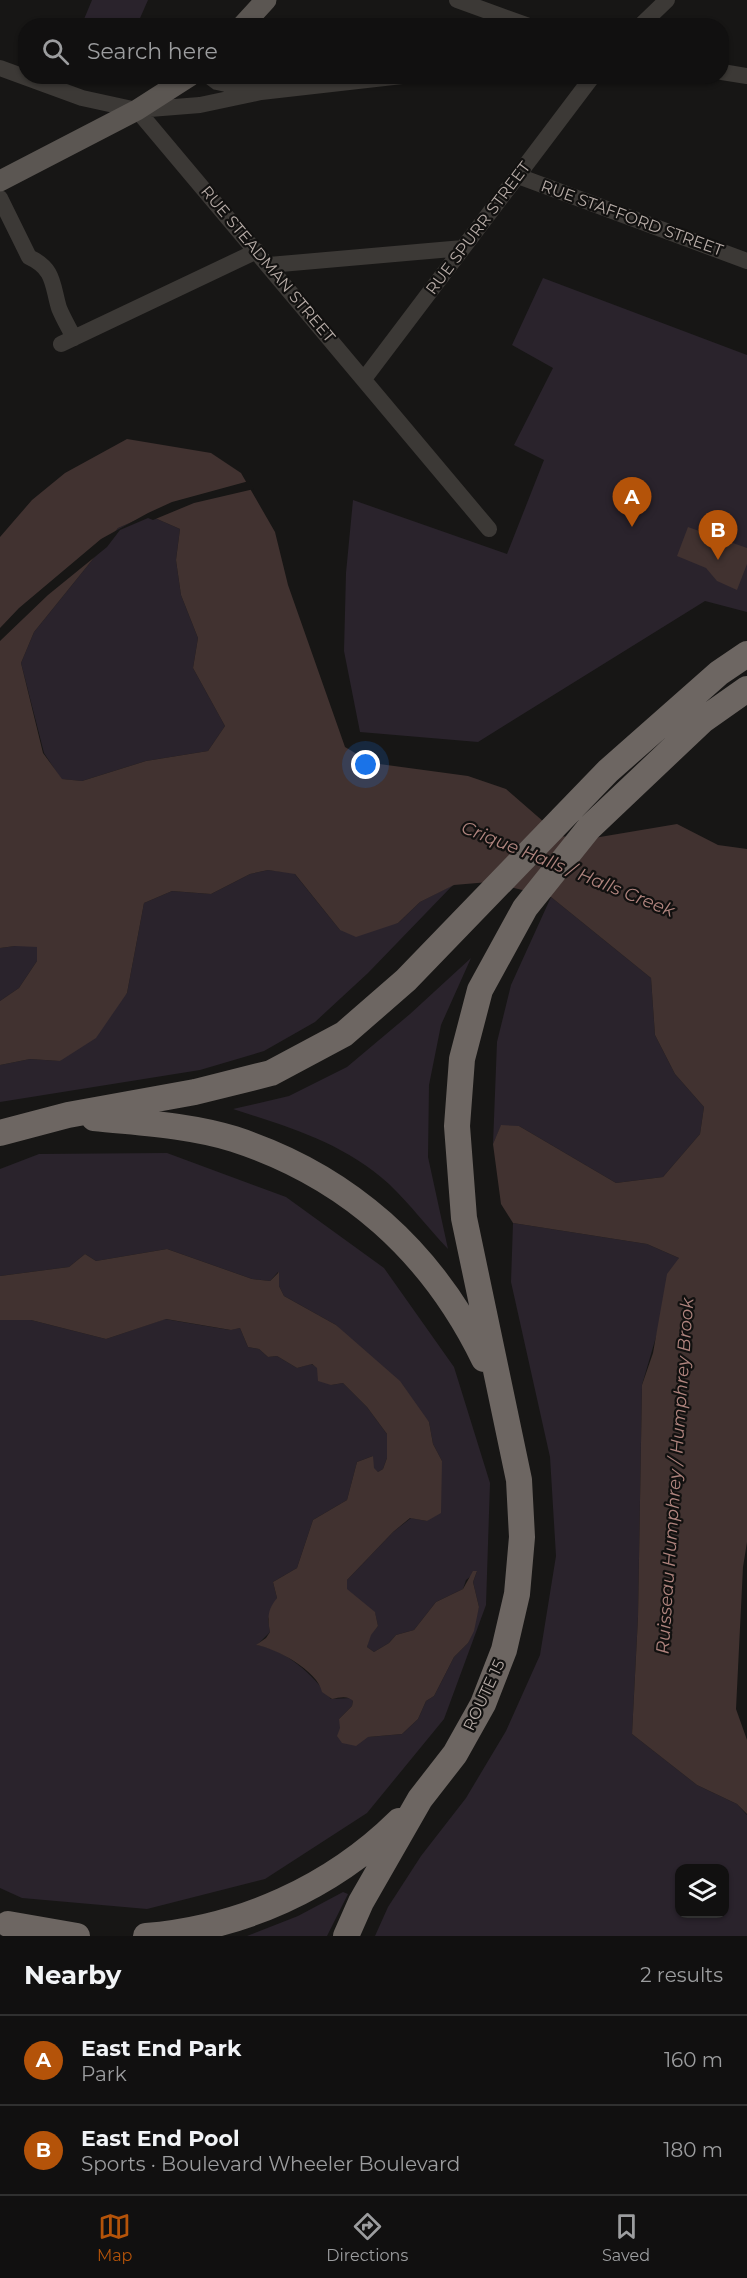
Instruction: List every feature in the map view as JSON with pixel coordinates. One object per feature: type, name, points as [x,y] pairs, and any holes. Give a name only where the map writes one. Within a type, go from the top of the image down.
[{"type":"highway","points":[[0,1133],[68,1115],[195,1092],[271,1073],[344,1034],[406,980],[608,771],[719,673],[747,654]]},
{"type":"highway","points":[[509,1424],[464,1218],[457,1126],[462,1059],[480,990],[525,908],[589,828],[703,720],[747,689]]},
{"type":"highway","points":[[68,1115],[182,1127],[232,1139],[281,1157],[327,1181],[369,1210],[408,1245],[441,1285],[469,1328],[483,1356],[509,1424]]},
{"type":"highway","name":"ROUTE 15","points":[[346,1936],[361,1902],[420,1799],[455,1754],[483,1704],[504,1650],[514,1605],[522,1537],[519,1480],[509,1424]]},
{"type":"highway","points":[[146,1936],[177,1933],[232,1921],[285,1900],[334,1873],[380,1839],[420,1799]]},
{"type":"highway","points":[[4,1923],[38,1936]]},
{"type":"highway","points":[[4,1923],[77,1936]]},
{"type":"main road","points":[[249,18],[266,0]]},
{"type":"main road","points":[[0,181],[137,110],[178,84]]},
{"type":"street","points":[[457,0],[506,18]]},
{"type":"street","points":[[648,18],[667,0]]},
{"type":"street","points":[[0,68],[18,75]]},
{"type":"street","points":[[729,73],[747,76]]},
{"type":"street","points":[[44,84],[82,98],[137,110],[200,105],[261,92],[332,84]]},
{"type":"street","points":[[226,84],[261,92]]},
{"type":"street","name":"RUE SPURR STREET","points":[[364,379],[587,84]]},
{"type":"street","name":"RUE STEADMAN STREET","points":[[137,110],[489,529]]},
{"type":"street","name":"RUE STAFFORD STREET","points":[[518,176],[747,261]]},
{"type":"street","points":[[0,198],[29,257],[39,262],[54,283],[68,341],[257,251]]},
{"type":"street","points":[[269,265],[463,248]]},
{"type":"shaded area","points":[[92,0],[148,0],[140,18],[84,18]]},
{"type":"shaded area","points":[[543,278],[747,355],[747,612],[705,601],[478,742],[360,732],[344,651],[346,573],[353,500],[507,554],[544,460],[514,445],[553,368],[512,345]]},
{"type":"shaded area","points":[[148,515],[180,529],[176,560],[181,595],[198,638],[193,668],[225,726],[208,751],[146,761],[82,781],[61,779],[44,753],[21,663],[34,632],[118,528]]},
{"type":"shaded area","points":[[268,870],[294,873],[340,930],[398,923],[420,902],[453,885],[368,973],[315,1022],[264,1051],[200,1070],[0,1102],[0,1065],[30,1059],[60,1061],[127,993],[144,903],[172,891],[211,894],[250,874]]},
{"type":"shaded area","points":[[551,897],[651,978],[655,1035],[675,1074],[704,1107],[700,1134],[663,1177],[616,1183],[519,1126],[501,1126],[493,1144],[497,1042],[511,985]]},
{"type":"shaded area","points":[[37,946],[37,961],[19,988],[0,1001],[0,948]]},
{"type":"shaded area","points":[[471,958],[441,1025],[429,1085],[428,1157],[448,1249],[389,1184],[353,1157],[315,1138],[233,1109],[289,1096],[347,1067]]},
{"type":"shaded area","points":[[167,1153],[286,1197],[384,1268],[454,1367],[490,1483],[486,1605],[444,1719],[367,1813],[265,1879],[147,1909],[22,1898],[0,1888],[0,1320],[31,1320],[106,1339],[165,1319],[230,1330],[240,1328],[248,1347],[259,1349],[268,1357],[277,1356],[297,1368],[311,1364],[317,1367],[331,1385],[343,1383],[367,1407],[387,1434],[387,1458],[383,1469],[378,1472],[373,1468],[373,1456],[357,1462],[347,1500],[313,1520],[297,1568],[273,1582],[277,1598],[268,1619],[270,1632],[257,1645],[279,1652],[299,1665],[331,1699],[350,1698],[353,1701],[352,1706],[339,1719],[368,1737],[402,1734],[418,1719],[426,1701],[434,1696],[454,1657],[468,1643],[479,1607],[473,1582],[477,1571],[466,1580],[463,1589],[436,1602],[414,1630],[396,1635],[389,1643],[374,1652],[367,1647],[370,1635],[378,1626],[375,1613],[347,1590],[347,1580],[393,1532],[411,1518],[427,1521],[442,1461],[433,1444],[429,1422],[336,1325],[284,1296],[279,1286],[278,1272],[270,1281],[252,1279],[167,1249],[96,1261],[85,1254],[69,1267],[0,1276],[0,1169],[39,1154]]},
{"type":"shaded area","points":[[513,1223],[647,1244],[679,1258],[642,1385],[638,1617],[632,1734],[697,1785],[737,1804],[747,1815],[747,1936],[375,1936],[388,1907],[421,1856],[466,1798],[506,1731],[540,1655],[556,1556],[550,1457],[511,1282]]},
{"type":"shaded area","points":[[343,1892],[348,1894],[327,1936],[247,1936],[298,1916]]},
{"type":"water","points":[[127,439],[211,453],[241,473],[275,532],[288,585],[345,747],[372,763],[468,776],[506,789],[560,836],[588,839],[677,824],[718,845],[747,849],[747,1542],[743,1567],[736,1709],[747,1740],[747,1814],[737,1804],[697,1785],[632,1734],[638,1617],[642,1385],[653,1353],[667,1274],[679,1258],[647,1244],[513,1223],[501,1204],[493,1144],[501,1125],[519,1126],[616,1183],[663,1177],[700,1134],[704,1107],[675,1074],[655,1035],[651,978],[551,897],[489,882],[454,885],[420,902],[398,923],[356,937],[340,930],[295,874],[268,870],[250,874],[211,894],[172,891],[144,903],[127,993],[96,1038],[60,1061],[30,1059],[0,1065],[0,1001],[19,988],[37,961],[37,947],[0,948],[0,537],[32,500],[65,473]],"holes":[[[148,515],[180,529],[176,560],[181,595],[198,638],[193,668],[225,726],[208,751],[146,761],[82,781],[62,779],[43,753],[21,663],[34,632],[118,528]]]},
{"type":"water","points":[[688,527],[747,548],[747,564],[737,590],[717,581],[706,568],[677,556]]},
{"type":"water","points":[[167,1249],[252,1279],[270,1281],[279,1272],[279,1286],[284,1296],[336,1325],[400,1381],[429,1422],[433,1444],[442,1461],[441,1513],[427,1521],[410,1518],[393,1532],[347,1580],[347,1589],[375,1612],[378,1626],[371,1635],[367,1647],[374,1652],[389,1643],[396,1635],[414,1630],[436,1602],[463,1589],[473,1571],[477,1571],[473,1582],[479,1607],[474,1631],[468,1643],[454,1657],[434,1696],[426,1701],[418,1719],[402,1734],[368,1737],[356,1746],[342,1743],[337,1736],[340,1728],[339,1719],[352,1706],[353,1701],[346,1697],[332,1699],[322,1692],[319,1684],[305,1669],[285,1656],[256,1645],[270,1632],[269,1614],[277,1598],[273,1582],[297,1568],[313,1520],[347,1500],[357,1462],[373,1456],[374,1468],[378,1472],[383,1469],[387,1458],[387,1434],[367,1407],[343,1383],[331,1385],[318,1381],[317,1368],[312,1364],[297,1368],[277,1356],[268,1357],[259,1349],[248,1347],[240,1328],[231,1330],[166,1319],[106,1339],[31,1320],[0,1320],[0,1276],[69,1267],[85,1254],[96,1261]]},
{"type":"pier","points":[[249,481],[254,489],[194,503],[153,520],[148,518],[120,530],[107,547],[48,595],[0,641],[0,628],[19,608],[101,539],[172,502]]},
{"type":"place","name":"East End Park","points":[[632,527]]},
{"type":"place","name":"East End Pool","points":[[718,560]]},
{"type":"water label","name":"Crique Halls / Halls Creek","points":[[568,869]]},
{"type":"water label","name":"Ruisseau Humphrey / Humphrey Brook","points":[[675,1476]]}]
